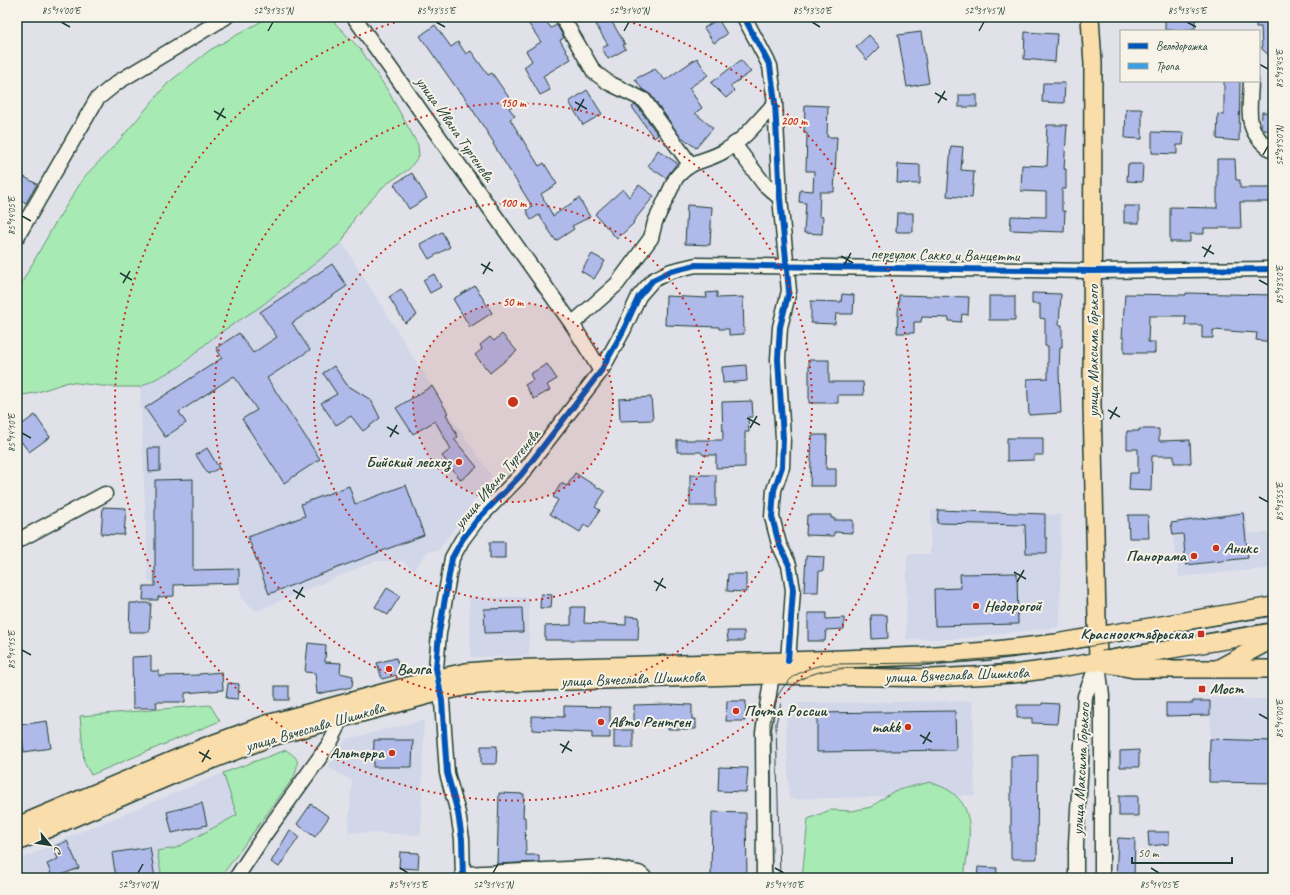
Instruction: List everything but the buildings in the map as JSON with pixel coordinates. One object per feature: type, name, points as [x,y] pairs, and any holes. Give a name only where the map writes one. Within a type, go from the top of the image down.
[{"type":"main road","name":"улица Максима Горького","points":[[1090,17],[1093,64],[1092,403],[1096,636],[1098,662]]},
{"type":"main road","name":"улица Вячеслава Шишкова","points":[[17,842],[77,807],[218,742],[267,724],[335,712],[439,685],[466,672],[502,669],[922,656],[987,651],[1096,636],[1273,606]]},
{"type":"main road","name":"улица Вячеслава Шишкова","points":[[439,685],[468,686],[502,683],[772,675],[948,678],[1013,674],[1098,662],[1273,632]]},
{"type":"main road","points":[[1217,669],[1273,639]]},
{"type":"main road","points":[[1098,662],[1134,670],[1273,669]]},
{"type":"main road","name":"улица Вячеслава Шишкова","points":[[17,826],[77,807]]},
{"type":"street","points":[[17,237],[97,99],[118,82],[226,17]]},
{"type":"street","name":"улица Ивана Тургенева","points":[[354,17],[572,324],[600,370],[521,475],[478,520],[462,540],[452,558],[436,657],[447,773],[460,826],[463,876]]},
{"type":"street","points":[[562,17],[594,72],[609,83],[644,100],[690,164]]},
{"type":"street","points":[[750,19],[770,66],[775,103],[780,198],[789,291],[780,327],[778,359],[783,438],[782,467],[774,490],[772,518],[778,544],[789,565],[793,590],[788,661]]},
{"type":"street","points":[[1251,82],[1250,118],[1253,132],[1260,141],[1273,151]]},
{"type":"street","points":[[572,324],[617,284],[651,238],[655,222],[676,178],[690,164],[708,159],[734,144],[775,103]]},
{"type":"street","points":[[734,144],[764,184],[780,198]]},
{"type":"street","name":"переулок Сакко и Ванцетти","points":[[600,370],[623,331],[639,296],[652,280],[671,271],[696,265],[1093,271],[1273,269]]},
{"type":"street","points":[[17,541],[105,494]]},
{"type":"street","name":"улица Максима Горького","points":[[1076,878],[1076,842],[1085,696],[1098,662]]},
{"type":"street","name":"улица Максима Горького","points":[[1098,662],[1102,696],[1102,878]]},
{"type":"street","points":[[764,878],[763,732],[772,675]]},
{"type":"street","points":[[236,878],[265,834],[330,743],[337,729],[335,712]]},
{"type":"street","points":[[1081,761],[1102,761]]},
{"type":"street","points":[[463,876],[608,867],[639,873],[645,878]]},
{"type":"shaded area","name":"Бийский лесхоз","points":[[342,242],[448,413],[492,476],[438,551],[428,551],[414,570],[402,561],[375,561],[257,611],[242,600],[239,583],[160,585],[148,581],[140,387],[179,367],[215,336],[260,307]]},
{"type":"shaded area","points":[[931,510],[1061,515],[1060,627],[958,639],[906,639],[907,554],[930,554]]},
{"type":"shaded area","points":[[1245,511],[1249,533],[1273,533],[1273,568],[1179,577],[1173,537],[1186,535],[1184,518]]},
{"type":"shaded area","points":[[469,597],[529,597],[529,656],[471,657]]},
{"type":"shaded area","points":[[1211,698],[1273,699],[1273,783],[1209,782]]},
{"type":"shaded area","points":[[973,701],[975,795],[789,799],[786,718],[796,703]]},
{"type":"shaded area","points":[[424,720],[421,835],[348,832],[352,781],[328,767],[346,739]]},
{"type":"shaded area","points":[[223,773],[238,815],[176,848],[158,851],[162,878],[17,878],[17,861],[68,837]]},
{"type":"green space","points":[[269,17],[329,17],[361,50],[388,91],[418,145],[419,156],[409,169],[385,185],[355,217],[342,242],[260,307],[215,336],[179,367],[140,387],[111,387],[68,382],[35,393],[17,396],[17,291],[54,225],[85,176],[117,143],[168,83],[210,50]]},
{"type":"green space","points":[[210,705],[220,721],[91,775],[84,762],[80,716]]},
{"type":"green space","points":[[286,750],[296,758],[297,761],[294,777],[220,878],[162,878],[157,851],[176,848],[237,815],[223,773]]},
{"type":"green space","points":[[930,782],[950,791],[959,799],[965,809],[968,820],[969,843],[964,878],[802,878],[808,819],[830,810],[852,811],[871,807],[894,791]]},
{"type":"tram line","points":[[772,878],[770,723],[773,710],[782,689],[797,674],[807,669],[832,664],[935,663],[1044,654],[1273,616]]},
{"type":"tram line","points":[[1102,651],[1273,622]]},
{"type":"tram line","points":[[973,667],[1013,663]]},
{"type":"tram line","points":[[788,691],[798,681],[811,675],[826,671],[858,668],[903,669]]},
{"type":"tram line","points":[[780,878],[776,723],[781,703]]},
{"type":"marked path","points":[[748,23],[758,17]]},
{"type":"cycle path","points":[[744,17],[770,66],[775,103],[780,198],[789,291],[780,327],[778,359],[783,438],[782,467],[774,490],[772,517],[779,544],[789,565],[793,590],[788,661]]},
{"type":"cycle path","points":[[463,878],[462,839],[458,813],[447,773],[442,701],[436,668],[439,633],[452,558],[462,540],[477,520],[521,475],[601,371],[623,331],[639,296],[653,280],[671,271],[696,265],[1093,271],[1273,269]]},
{"type":"place","name":"Бийский лесхоз","points":[[459,462]]},
{"type":"place","name":"Аникс","points":[[1216,548]]},
{"type":"place","name":"Панорама","points":[[1194,556]]},
{"type":"place","name":"Недорогой","points":[[976,606]]},
{"type":"place","name":"Краснооктябрьская","points":[[1201,634]]},
{"type":"place","name":"Валга","points":[[389,669]]},
{"type":"place","name":"Мост","points":[[1202,689]]},
{"type":"place","name":"Почта России","points":[[736,711]]},
{"type":"place","name":"Авто Рентген","points":[[601,722]]},
{"type":"place","name":"makk","points":[[908,727]]},
{"type":"place","name":"Альтерра","points":[[392,753]]}]
